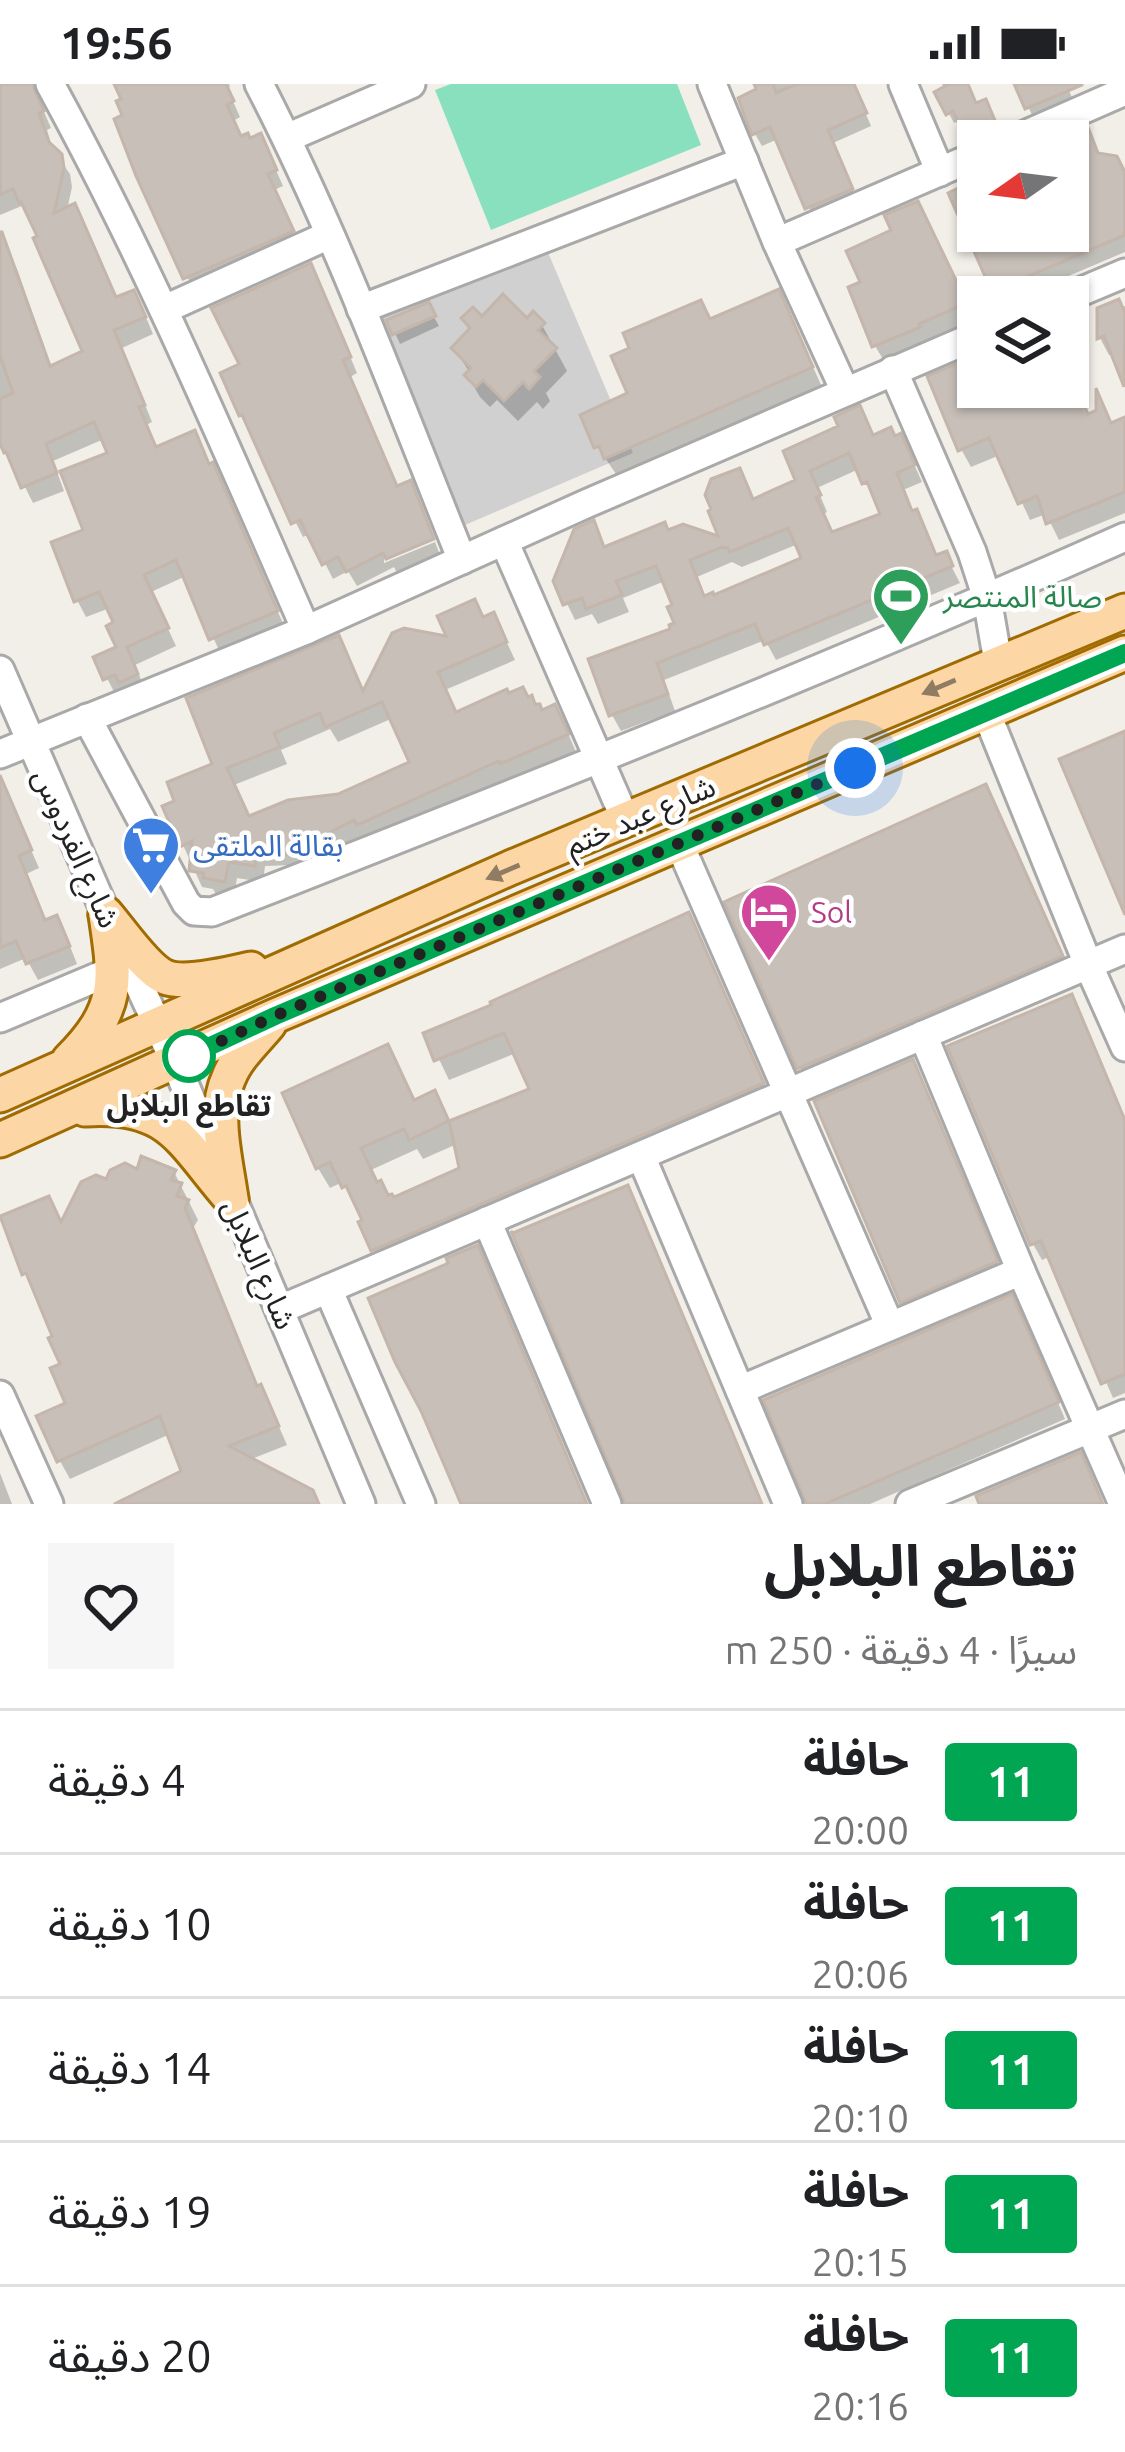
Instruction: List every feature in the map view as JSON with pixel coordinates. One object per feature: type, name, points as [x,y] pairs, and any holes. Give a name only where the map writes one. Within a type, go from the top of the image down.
[{"type":"main road","name":"شارع عبد ختم","points":[[0,1095],[510,868],[1125,610]]},
{"type":"main road","name":"شارع عبد ختم","points":[[0,1140],[275,1016],[1125,652]]},
{"type":"main road","points":[[106,914],[166,977],[233,973],[317,955]]},
{"type":"main road","points":[[53,1072],[84,1044],[112,992],[114,970],[106,914]]},
{"type":"main road","points":[[231,1199],[221,1111],[224,1091],[230,1073],[275,1016]]},
{"type":"main road","points":[[68,1110],[110,1107],[159,1119],[185,1142],[231,1199]]},
{"type":"street","points":[[50,84],[164,308],[306,630]]},
{"type":"street","points":[[259,84],[361,309],[462,560]]},
{"type":"street","points":[[287,138],[411,84]]},
{"type":"street","points":[[712,84],[845,391]]},
{"type":"street","points":[[903,84],[940,172]]},
{"type":"street","points":[[1059,120],[1125,91]]},
{"type":"street","points":[[361,309],[744,161]]},
{"type":"street","points":[[778,242],[957,164]]},
{"type":"street","points":[[164,308],[328,235]]},
{"type":"street","points":[[1089,288],[1125,273]]},
{"type":"street","points":[[0,754],[306,630],[957,344]]},
{"type":"street","points":[[893,370],[961,525],[987,598],[998,662]]},
{"type":"street","points":[[87,718],[186,903],[194,910],[212,912],[601,760],[1125,537]]},
{"type":"street","points":[[504,541],[626,821]]},
{"type":"street","name":"شارع الفردوس","points":[[0,670],[157,1025]]},
{"type":"street","points":[[986,712],[1125,1047]]},
{"type":"street","points":[[680,843],[890,1326]]},
{"type":"street","points":[[280,1309],[1125,949]]},
{"type":"street","points":[[0,1018],[114,970]]},
{"type":"street","name":"شارع البلابل","points":[[157,1025],[361,1504]]},
{"type":"street","points":[[923,1035],[1124,1504]]},
{"type":"street","points":[[640,1156],[788,1504]]},
{"type":"street","points":[[487,1221],[607,1504]]},
{"type":"street","points":[[740,1390],[1021,1271]]},
{"type":"street","points":[[328,1289],[421,1504]]},
{"type":"street","points":[[0,1395],[49,1504]]},
{"type":"street","points":[[910,1504],[948,1497],[1125,1414]]},
{"type":"shaded area","points":[[544,243],[633,453],[465,525],[375,319]]},
{"type":"green space","points":[[451,84],[677,84],[701,145],[491,230],[435,90]]},
{"type":"building","points":[[0,84],[32,84],[44,111],[39,113],[49,142],[62,154],[64,168],[54,213],[75,203],[116,297],[134,290],[146,317],[114,330],[145,405],[139,407],[156,447],[195,430],[278,611],[209,640],[176,560],[144,575],[169,628],[127,647],[138,674],[119,683],[115,675],[103,680],[93,657],[116,647],[106,626],[113,622],[99,592],[74,602],[51,542],[83,530],[60,471],[107,453],[94,422],[46,444],[57,473],[21,488],[0,444],[0,399],[13,393],[0,356],[0,232],[50,366],[82,351],[21,202],[13,189],[0,195]]},
{"type":"building","points":[[114,84],[226,84],[234,101],[227,105],[241,136],[261,133],[277,170],[268,174],[294,231],[183,279],[114,119],[122,115]]},
{"type":"building","points":[[754,84],[773,84],[776,93],[797,84],[854,84],[867,113],[828,130],[853,189],[805,209],[770,127],[752,135],[738,98],[756,89]]},
{"type":"building","points":[[949,84],[968,84],[976,103],[986,99],[995,120],[957,120],[953,111],[946,115],[934,92]]},
{"type":"building","points":[[1014,84],[1082,84],[1082,85],[1025,109]]},
{"type":"building","points":[[1089,130],[1098,153],[1117,156],[1125,172],[1125,235],[1089,250]]},
{"type":"building","points":[[957,189],[957,213],[948,193]]},
{"type":"building","points":[[918,201],[957,282],[957,307],[872,347],[848,287],[860,282],[846,251],[891,230],[884,215]]},
{"type":"building","points":[[974,252],[1085,252],[1029,276],[985,276]]},
{"type":"building","points":[[311,263],[351,357],[343,360],[397,486],[411,480],[434,539],[386,559],[383,553],[346,572],[338,557],[322,565],[300,520],[291,524],[220,373],[239,364],[211,308]]},
{"type":"building","points":[[779,289],[813,367],[604,459],[580,415],[627,393],[611,356],[629,348],[623,333],[701,300],[710,319]]},
{"type":"building","points":[[503,294],[527,318],[533,311],[545,323],[538,330],[557,348],[534,371],[540,377],[529,389],[523,382],[504,401],[483,380],[476,387],[464,375],[471,368],[451,348],[470,328],[461,318],[473,307],[482,316]]},
{"type":"building","points":[[1119,299],[1125,313],[1124,387],[1104,336],[1097,339],[1097,308]]},
{"type":"building","points":[[429,302],[436,316],[392,335],[386,320]]},
{"type":"building","points":[[957,364],[957,408],[1086,408],[1088,414],[1096,410],[1096,388],[1111,423],[1125,417],[1125,492],[1046,524],[1037,496],[1018,504],[989,438],[958,451],[927,376]]},
{"type":"building","points":[[860,405],[873,435],[891,427],[895,436],[901,433],[915,465],[897,473],[936,555],[947,551],[953,566],[764,645],[755,624],[657,663],[668,694],[609,716],[588,659],[670,629],[674,623],[667,607],[672,605],[656,566],[616,581],[622,595],[586,609],[582,598],[563,605],[553,581],[574,529],[594,520],[604,547],[665,522],[668,530],[683,524],[718,536],[705,495],[711,479],[740,468],[753,499],[795,480],[783,451],[838,426],[834,417]],"holes":[[[849,453],[880,514],[832,532],[810,471]],[[788,528],[801,558],[704,596],[690,560],[722,547],[730,552]]]},
{"type":"building","points":[[475,599],[483,617],[494,612],[507,642],[438,672],[456,712],[507,689],[509,693],[523,687],[542,710],[555,704],[569,734],[357,825],[354,820],[286,855],[280,849],[257,850],[255,866],[229,862],[225,882],[189,871],[192,841],[180,847],[162,806],[174,801],[167,782],[212,764],[186,698],[339,635],[363,691],[392,633],[404,628],[446,636],[437,616]],"holes":[[[382,702],[409,762],[338,794],[288,800],[249,816],[227,768],[280,747],[274,733],[320,713],[325,727]]]},
{"type":"building","points":[[1125,731],[1125,915],[1059,759]]},
{"type":"building","points":[[0,775],[32,850],[19,856],[45,920],[57,915],[70,946],[26,964],[16,941],[0,948]]},
{"type":"building","points":[[986,784],[1063,956],[797,1069],[724,902]]},
{"type":"building","points":[[689,912],[764,1083],[371,1251],[346,1186],[342,1188],[330,1162],[316,1169],[282,1093],[388,1044],[414,1100],[435,1090],[449,1121],[529,1089],[504,1033],[434,1061],[423,1033]],"holes":[[[449,1121],[459,1168],[394,1197],[381,1180],[377,1182],[361,1148],[404,1129],[409,1140]]]},
{"type":"building","points":[[1072,994],[1125,1120],[1125,1374],[1101,1384],[1041,1241],[1030,1245],[947,1046]]},
{"type":"building","points":[[913,1059],[998,1261],[900,1303],[814,1101]]},
{"type":"building","points":[[141,1156],[176,1170],[171,1180],[182,1183],[177,1196],[189,1200],[185,1208],[257,1386],[261,1384],[279,1426],[229,1446],[313,1490],[319,1504],[114,1504],[181,1471],[160,1416],[57,1462],[36,1416],[65,1403],[50,1368],[60,1364],[0,1216],[49,1196],[61,1222],[81,1182],[96,1175],[106,1179],[110,1170],[125,1163],[137,1169]]},
{"type":"building","points":[[628,1185],[762,1504],[625,1504],[511,1231]]},
{"type":"building","points":[[478,1245],[587,1504],[461,1504],[368,1298]]},
{"type":"building","points":[[1012,1294],[1059,1402],[825,1504],[806,1504],[763,1400]]},
{"type":"building","points":[[1081,1452],[1103,1504],[979,1504],[976,1496]]},
{"type":"bus line","name":"11","points":[[176,1062],[1125,653]]},
{"type":"place","name":"صالة المنتصر","points":[[901,647]]},
{"type":"place","name":"بقالة الملتقى","points":[[151,896]]},
{"type":"place","name":"Sol","points":[[769,963]]},
{"type":"place","name":"تقاطع البلابل","points":[[189,1056]]},
{"type":"route","points":[[189,1056],[176,1062],[855,768]]}]
